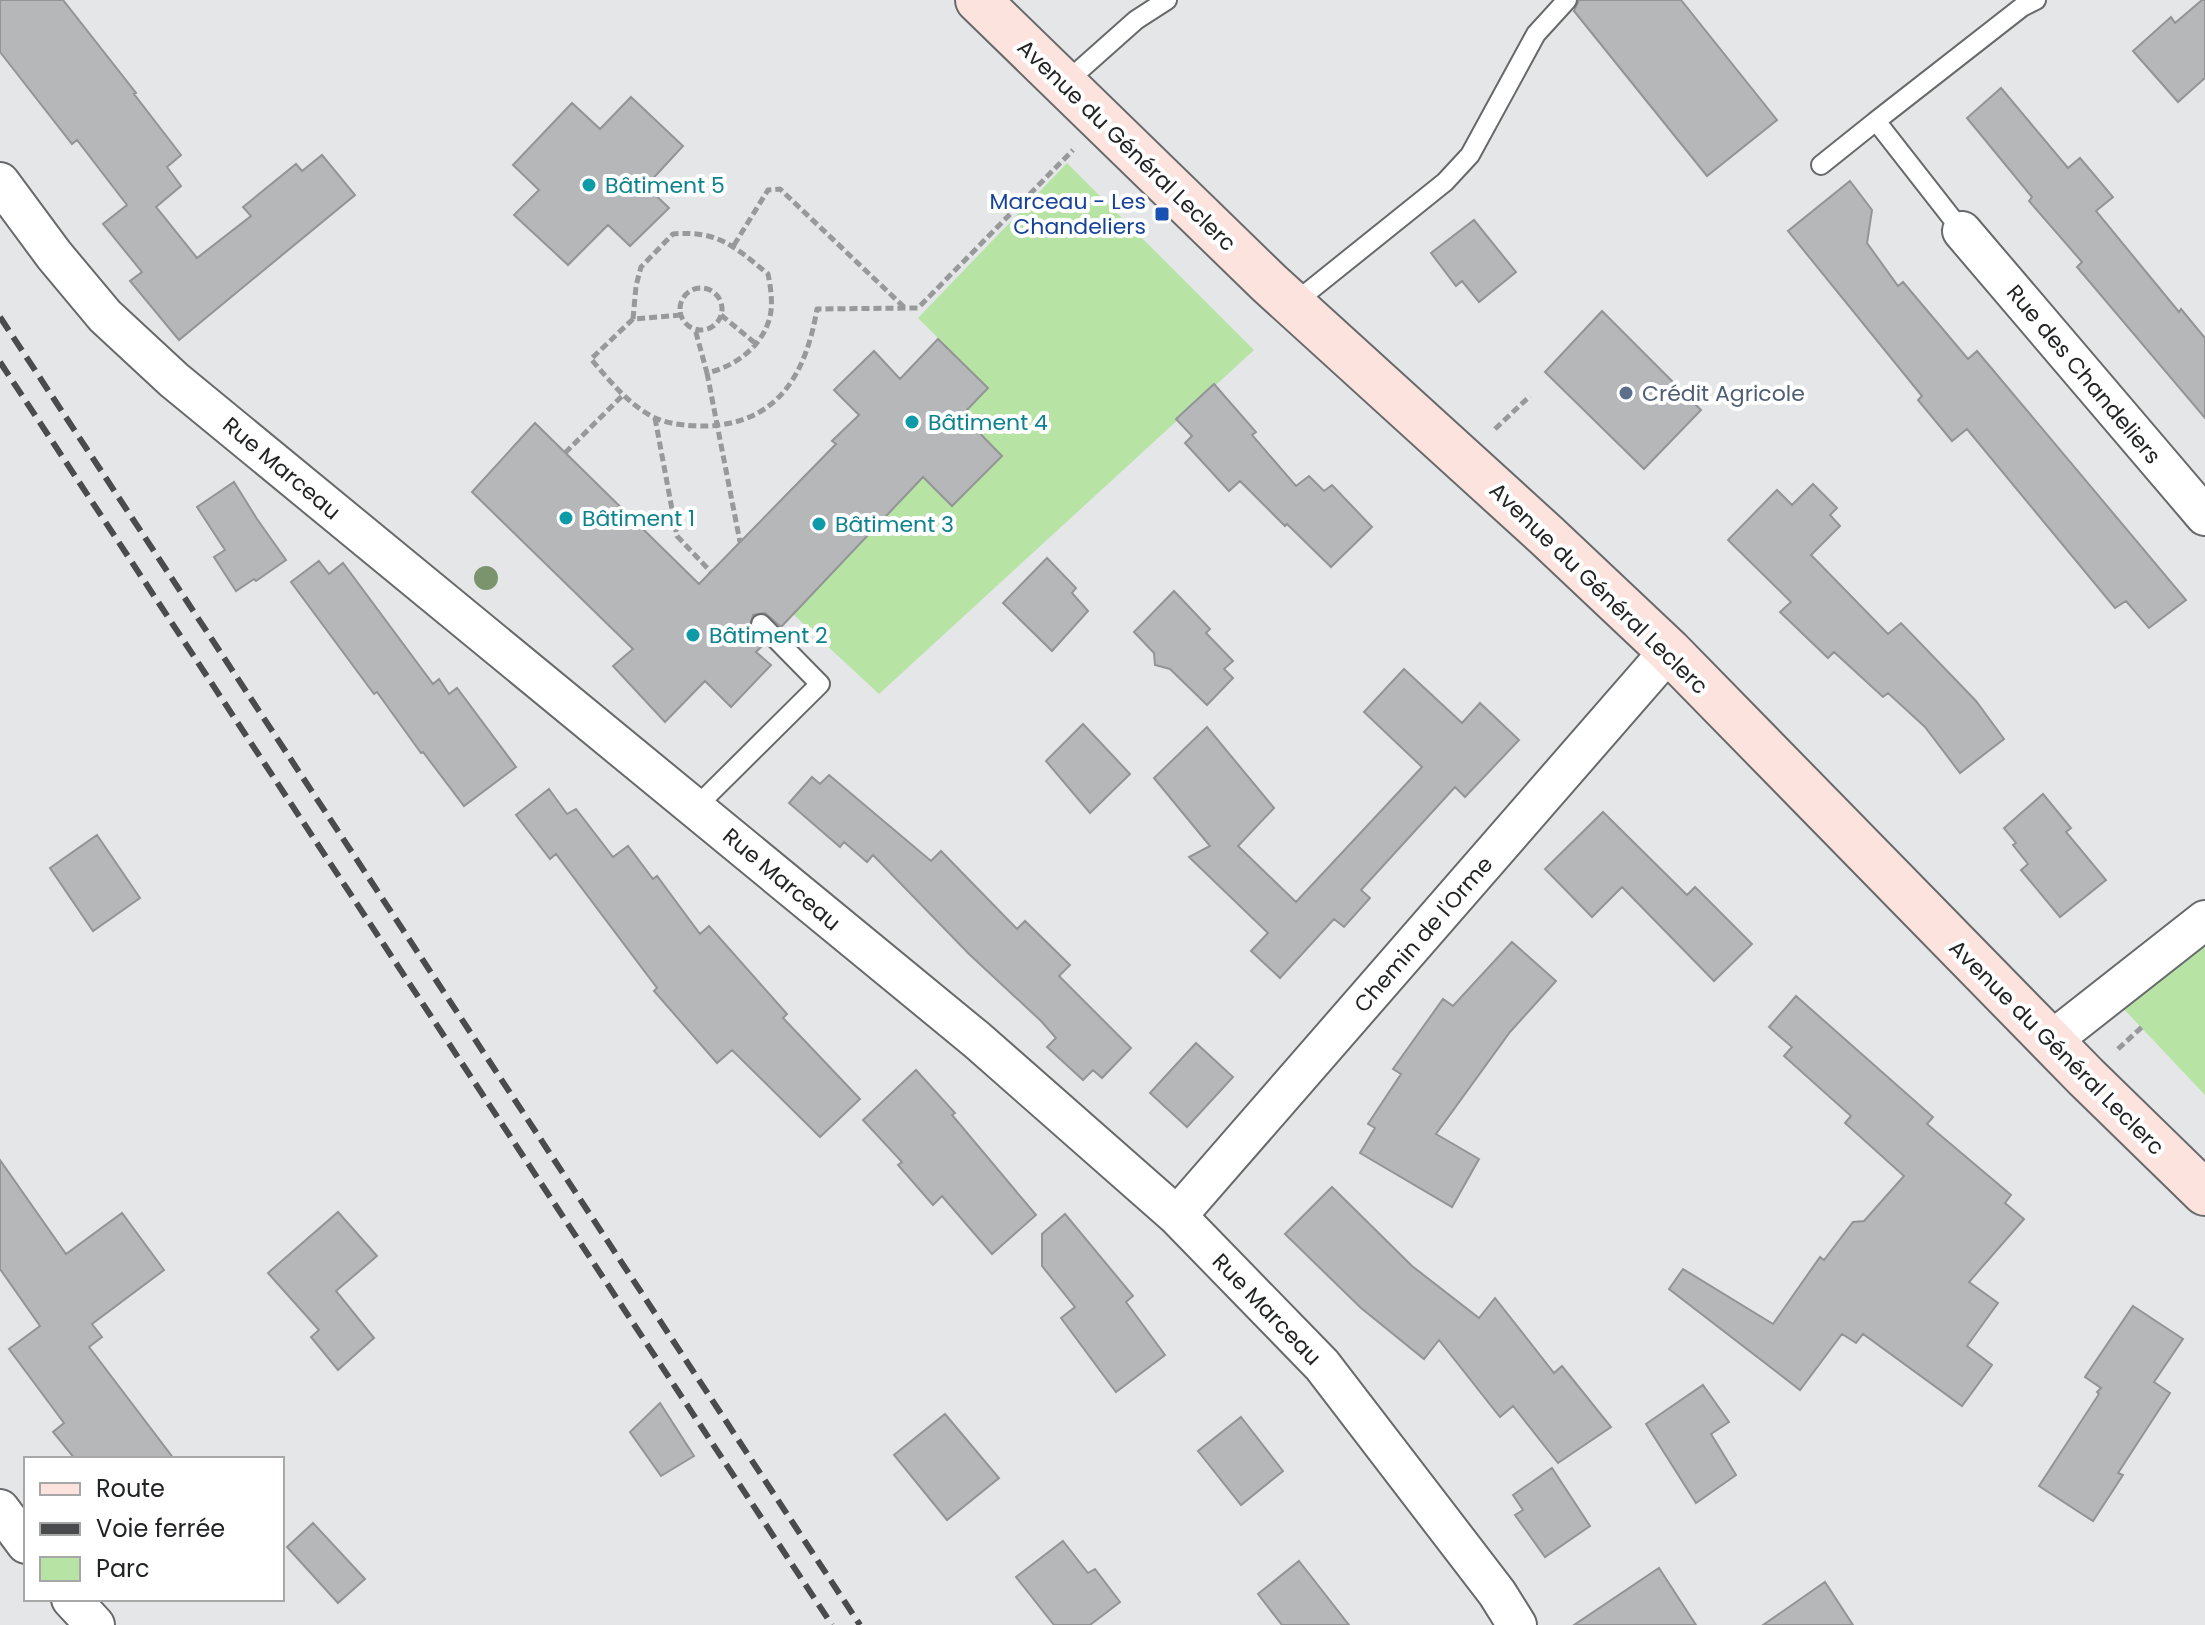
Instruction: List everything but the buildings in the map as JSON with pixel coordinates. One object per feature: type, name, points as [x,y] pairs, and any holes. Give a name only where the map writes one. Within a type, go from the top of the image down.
[{"type":"main road","name":"Avenue du Général Leclerc","points":[[978,0],[1293,304],[1669,651],[2051,1041],[2205,1193]]},
{"type":"street","name":"Rue Marceau","points":[[0,182],[54,255],[105,316],[174,380],[977,1040],[1177,1216],[1322,1365],[1497,1593],[1517,1625]]},
{"type":"street","name":"Rue des Chandeliers","points":[[1962,231],[2205,516]]},
{"type":"street","name":"Chemin de l'Orme","points":[[1177,1216],[1669,651]]},
{"type":"street","points":[[2051,1041],[2205,920]]},
{"type":"street","points":[[0,1509],[24,1541]]},
{"type":"street","points":[[73,1601],[95,1625]]},
{"type":"lane","points":[[1064,84],[1136,20],[1167,0]]},
{"type":"lane","points":[[1293,304],[1445,182],[1470,155],[1536,34],[1567,0]]},
{"type":"lane","points":[[1821,165],[2022,7],[2036,0]]},
{"type":"lane","points":[[1876,121],[1962,231]]},
{"type":"lane","points":[[696,807],[820,684],[761,624]]},
{"type":"path","points":[[681,315],[633,319],[591,359],[622,396],[655,418],[684,426],[718,425],[756,416],[788,390],[808,349],[817,309],[918,308],[1079,143]]},
{"type":"path","points":[[734,245],[768,190],[780,189],[904,308]]},
{"type":"path","points":[[633,319],[641,267],[673,234],[696,232],[734,245],[768,274],[772,298],[768,324],[751,351],[724,369],[707,373]]},
{"type":"path","points":[[695,329],[709,329],[721,315],[721,301],[705,288],[685,295],[681,301],[681,315],[695,329],[707,373],[740,542]]},
{"type":"path","points":[[721,315],[755,343]]},
{"type":"path","points":[[565,453],[622,396]]},
{"type":"path","points":[[1486,438],[1530,396]]},
{"type":"path","points":[[655,418],[677,536],[711,572]]},
{"type":"path","points":[[2117,1049],[2151,1019]]},
{"type":"green space","points":[[1067,163],[1254,350],[879,694],[793,614],[896,506],[919,473],[952,506],[1002,456],[973,426],[957,420],[987,387],[918,318]]},
{"type":"green space","points":[[2205,938],[2205,1095],[2120,1005]]},
{"type":"railway","points":[[0,317],[860,1625]]},
{"type":"railway","points":[[0,362],[832,1625]]},
{"type":"place","name":"Bâtiment 5","points":[[589,185]]},
{"type":"place","name":"Marceau - Les Chandeliers","points":[[1162,214]]},
{"type":"place","name":"Crédit Agricole","points":[[1626,393]]},
{"type":"place","name":"Bâtiment 4","points":[[912,422]]},
{"type":"place","name":"Bâtiment 1","points":[[566,518]]},
{"type":"place","name":"Bâtiment 3","points":[[819,524]]},
{"type":"place","name":"Bâtiment 2","points":[[693,635]]}]
